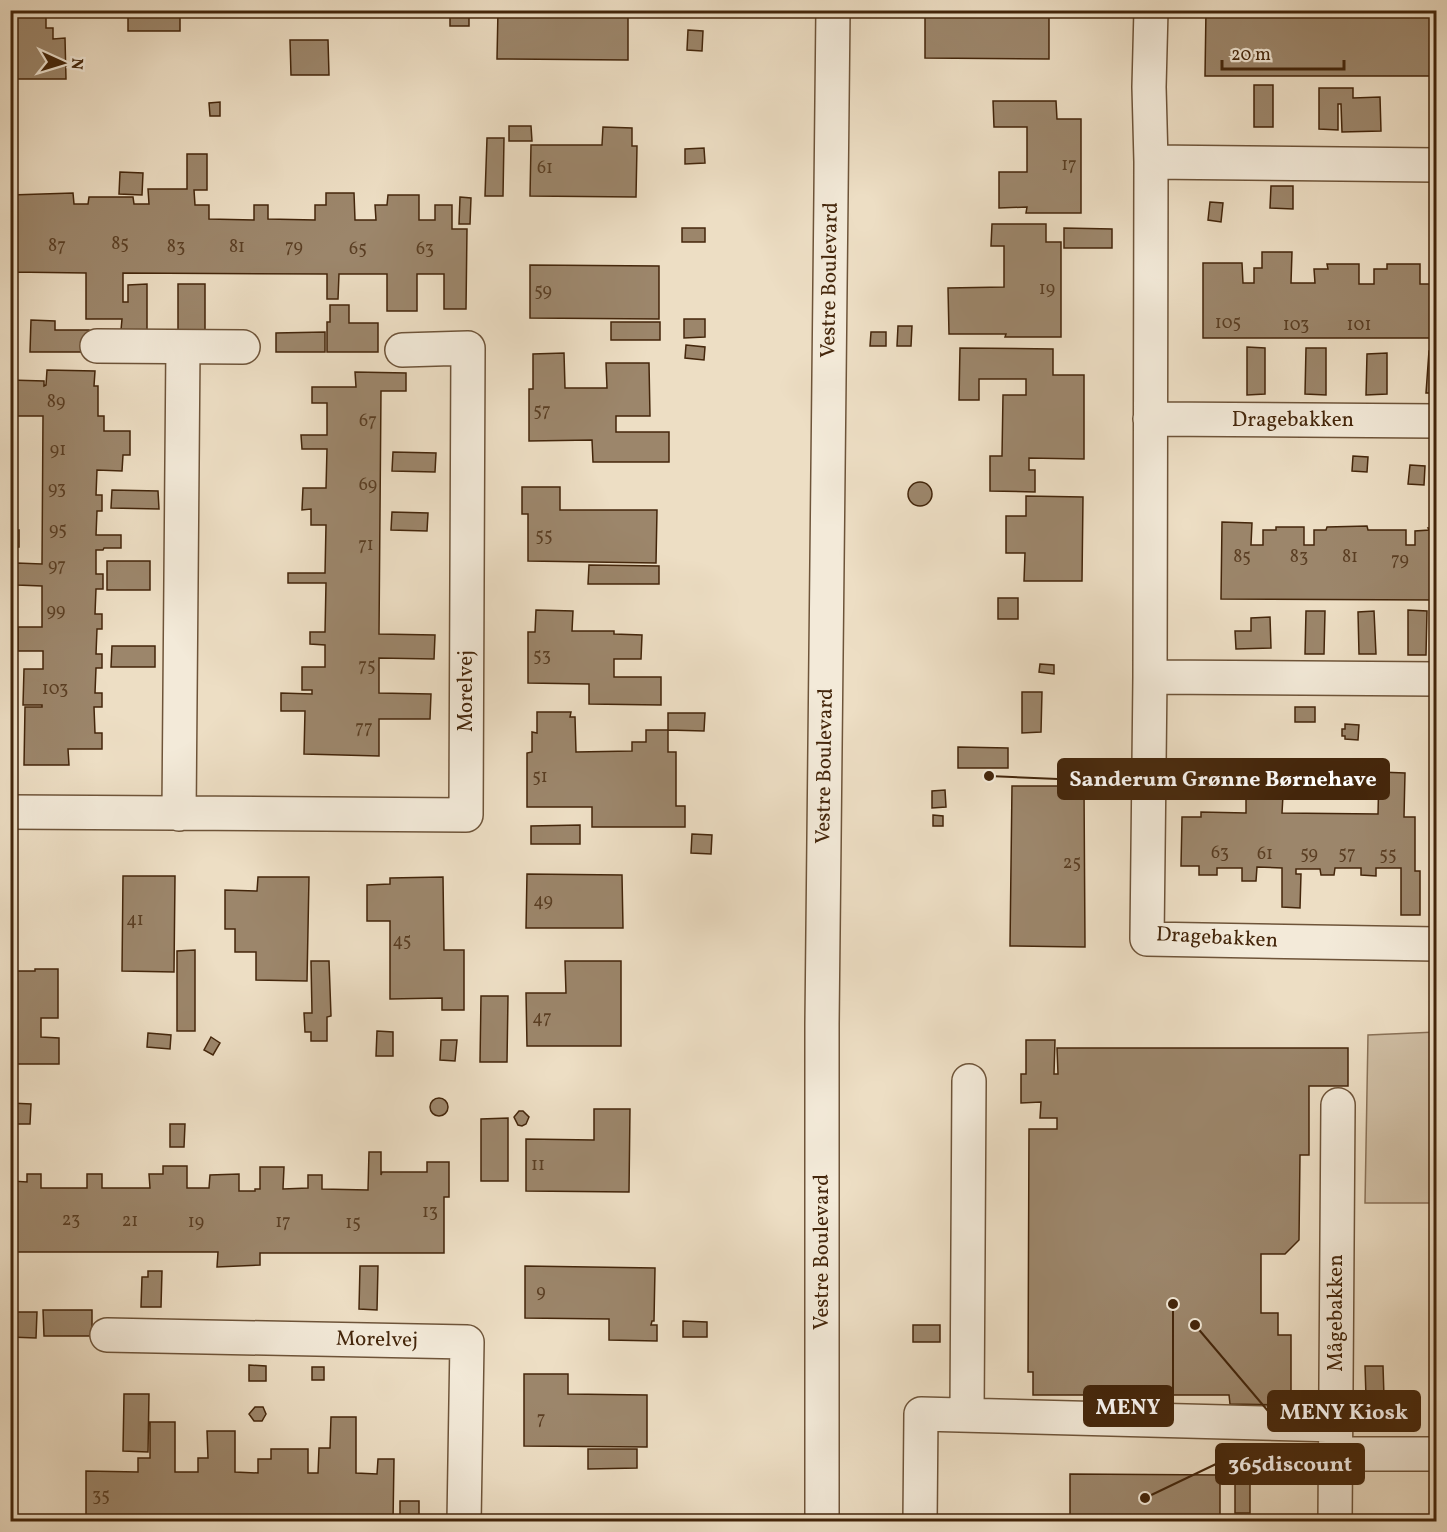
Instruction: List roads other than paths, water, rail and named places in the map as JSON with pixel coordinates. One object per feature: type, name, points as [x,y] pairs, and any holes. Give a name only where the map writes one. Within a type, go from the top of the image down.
[{"type":"street","name":"Vestre Boulevard","points":[[822,1521],[822,1024],[833,10]]},
{"type":"street","name":"Dragebakken","points":[[1151,10],[1149,87],[1151,162],[1150,677],[1147,939],[1437,944]]},
{"type":"street","points":[[1151,162],[1437,165]]},
{"type":"street","points":[[97,346],[243,347]]},
{"type":"street","points":[[179,814],[183,347]]},
{"type":"street","name":"Morelvej","points":[[10,812],[466,815],[468,348],[402,350]]},
{"type":"street","name":"Dragebakken","points":[[1150,419],[1437,421]]},
{"type":"street","points":[[1150,677],[1437,679]]},
{"type":"street","points":[[967,1415],[969,1081]]},
{"type":"street","name":"Mågebakken","points":[[1335,1521],[1338,1105]]},
{"type":"street","name":"Morelvej","points":[[107,1335],[467,1342],[464,1521]]},
{"type":"street","points":[[920,1521],[921,1414],[967,1415],[1335,1440],[1437,1454]]},
{"type":"place","name":"Sanderum Grønne Børnehave","points":[[989,776]]},
{"type":"place","name":"MENY","points":[[1173,1304]]},
{"type":"place","name":"MENY Kiosk","points":[[1195,1325]]},
{"type":"place","name":"365discount","points":[[1145,1498]]}]
